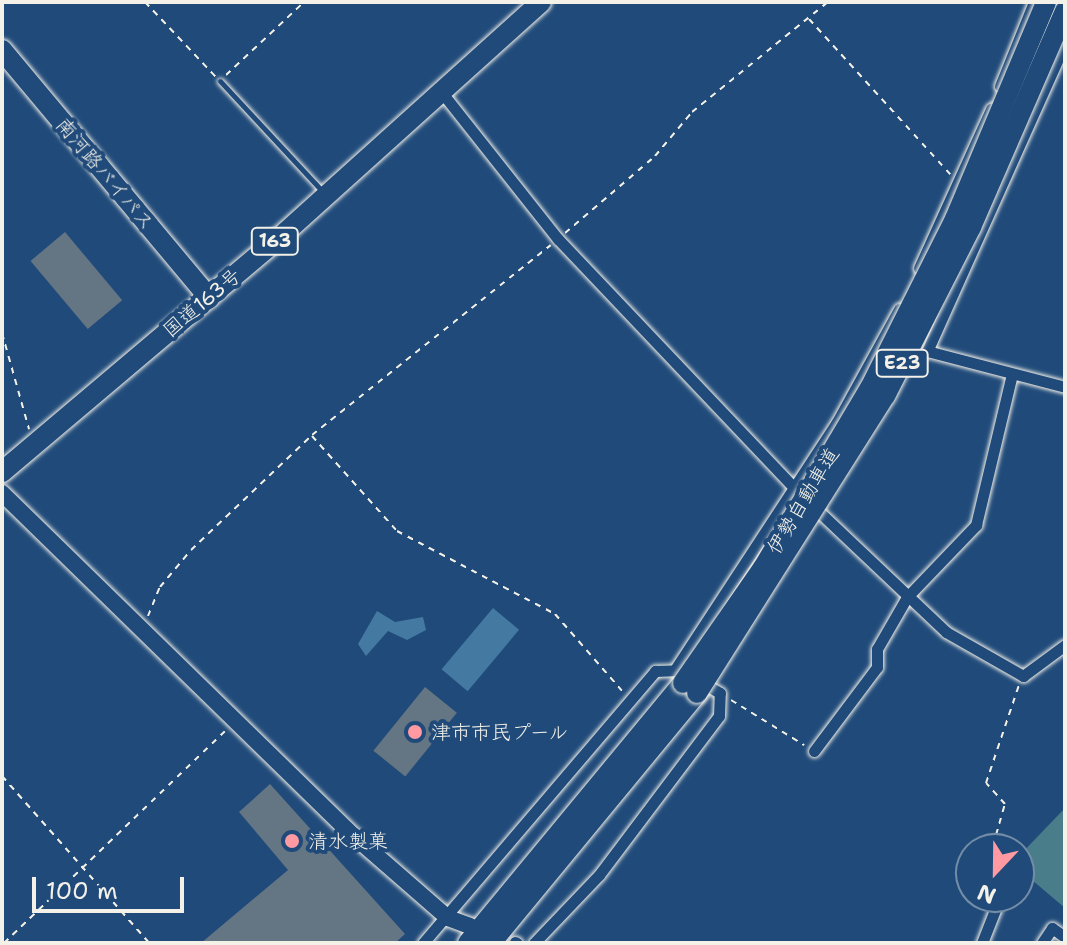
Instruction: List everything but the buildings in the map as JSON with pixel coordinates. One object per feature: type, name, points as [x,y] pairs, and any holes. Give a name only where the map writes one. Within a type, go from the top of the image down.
[{"type":"highway","name":"国道163号","points":[[2,472],[209,298],[443,94],[541,2]]},
{"type":"highway","name":"伊勢自動車道","points":[[491,943],[685,681],[763,568],[870,388],[955,219],[1046,2]]},
{"type":"highway","name":"伊勢自動車道","points":[[469,934],[777,577],[899,369],[1065,11]]},
{"type":"highway","name":"南河路バイパス","points":[[3,51],[209,298]]},
{"type":"street","points":[[685,681],[903,302],[958,183],[1034,2]]},
{"type":"street","points":[[1065,43],[927,351],[1065,387]]},
{"type":"street","points":[[443,94],[558,239],[795,489],[907,597],[976,655],[1023,676],[1065,645]]},
{"type":"street","points":[[814,751],[877,667],[877,649],[907,597],[976,525],[1012,374]]},
{"type":"street","points":[[2,493],[238,718],[347,830],[469,934]]},
{"type":"street","points":[[423,943],[448,918],[655,671],[720,693],[719,716],[599,875],[534,943]]},
{"type":"street","points":[[982,943],[994,913]]},
{"type":"street","points":[[1042,943],[1052,928],[1065,937]]},
{"type":"lane","points":[[220,81],[326,195]]},
{"type":"path","points":[[145,2],[220,81],[304,2]]},
{"type":"path","points":[[145,628],[153,599],[191,550],[312,435],[558,239],[655,156],[692,112],[828,2]]},
{"type":"path","points":[[808,18],[958,183]]},
{"type":"path","points":[[2,333],[36,444]]},
{"type":"path","points":[[312,435],[397,531],[555,614],[631,700]]},
{"type":"path","points":[[997,833],[1005,804],[986,783],[1023,676]]},
{"type":"path","points":[[720,693],[814,751]]},
{"type":"path","points":[[4,943],[86,871],[238,718]]},
{"type":"path","points":[[2,776],[149,943]]},
{"type":"green space","points":[[1065,808],[1065,908],[1035,883],[1035,839]]},
{"type":"water","points":[[493,608],[519,630],[468,691],[442,669]]},
{"type":"water","points":[[377,611],[395,622],[423,617],[426,630],[407,640],[388,631],[366,656],[358,644]]},
{"type":"place","name":"津市市民プール","points":[[415,732]]},
{"type":"place","name":"清水製菓","points":[[292,841]]}]
